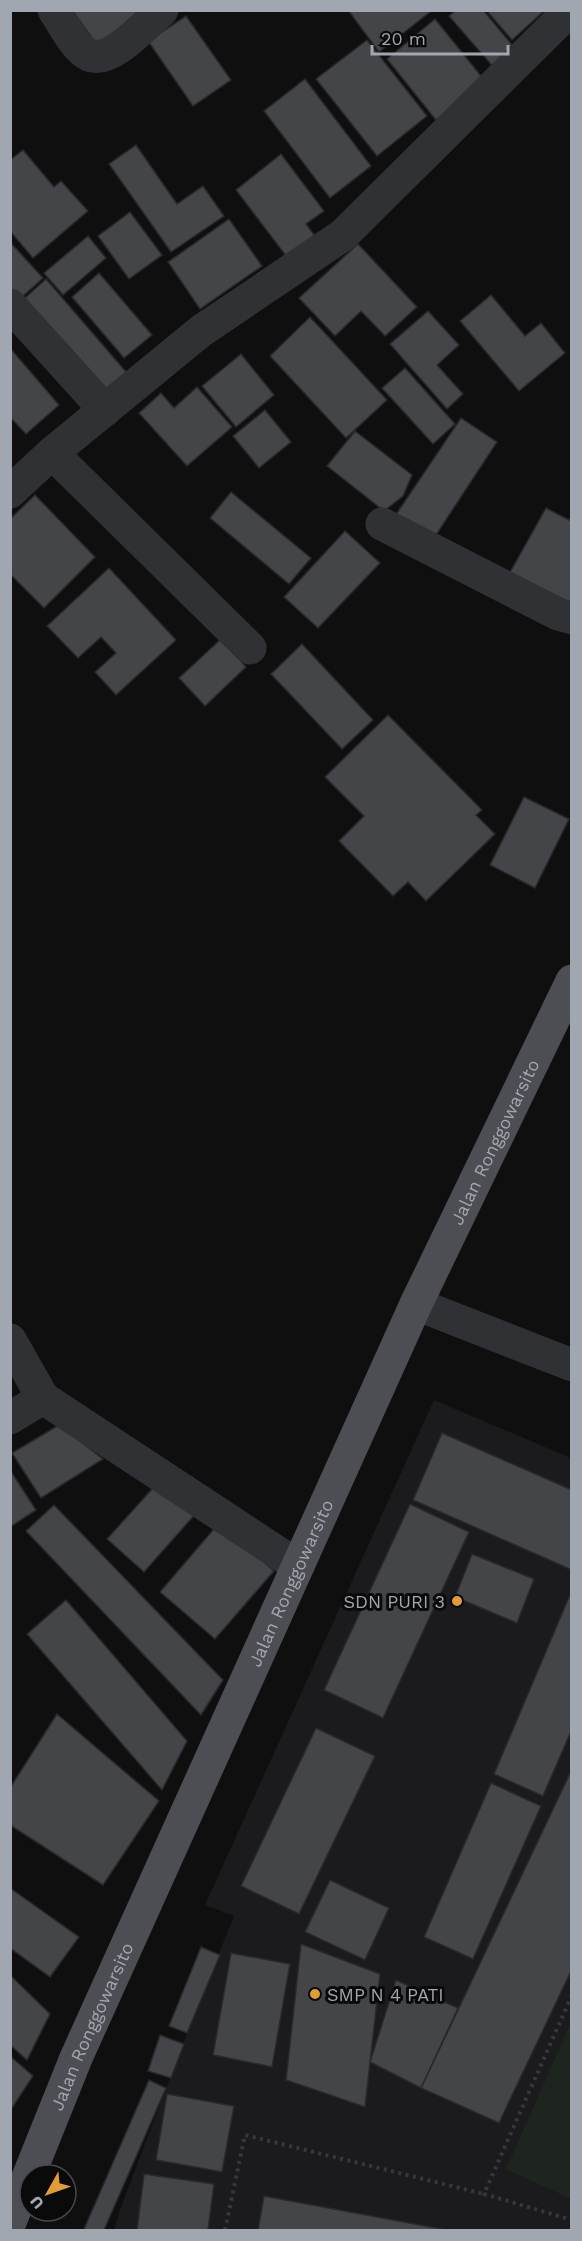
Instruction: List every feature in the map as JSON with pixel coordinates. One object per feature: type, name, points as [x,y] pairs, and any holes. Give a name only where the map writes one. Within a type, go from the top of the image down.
[{"type":"main road","name":"Jalan Ronggowarsito","points":[[33,2163],[76,2058],[416,1304],[572,981]]},
{"type":"main road","name":"Jalan Ronggowarsito","points":[[10,2222],[18,2201]]},
{"type":"street","points":[[54,10],[80,49],[88,55],[101,57],[113,52],[162,10]]},
{"type":"street","points":[[10,492],[52,453],[201,331],[343,235],[570,10]]},
{"type":"street","points":[[10,305],[105,410]]},
{"type":"street","points":[[52,453],[250,648]]},
{"type":"street","points":[[382,524],[558,614],[572,618]]},
{"type":"street","points":[[416,1304],[572,1365]]},
{"type":"street","points":[[10,1340],[44,1398],[298,1566]]},
{"type":"street","points":[[10,1418],[44,1398]]},
{"type":"path","points":[[484,2194],[572,1995]]},
{"type":"path","points":[[225,2230],[245,2135],[484,2194],[572,2220]]},
{"type":"shaded area","points":[[434,1400],[571,1458],[571,2230],[114,2230],[187,2033],[234,1916],[205,1905]]},
{"type":"shaded area","points":[[571,2022],[571,2199],[506,2169]]},
{"type":"building","points":[[72,10],[140,10],[100,49]]},
{"type":"building","points":[[348,10],[429,10],[430,12],[379,52]]},
{"type":"building","points":[[456,10],[483,10],[518,52],[496,70],[449,16]]},
{"type":"building","points":[[486,10],[545,10],[512,40]]},
{"type":"building","points":[[186,16],[231,80],[193,106],[148,41]]},
{"type":"building","points":[[435,19],[485,81],[436,120],[387,59]]},
{"type":"building","points":[[367,40],[427,116],[377,156],[316,79]]},
{"type":"building","points":[[305,79],[371,166],[330,198],[264,111]]},
{"type":"building","points":[[136,145],[177,204],[203,186],[224,216],[171,252],[109,164]]},
{"type":"building","points":[[23,150],[54,187],[61,181],[88,211],[33,258],[10,231],[10,160]]},
{"type":"building","points":[[281,154],[324,211],[306,224],[315,236],[287,257],[236,190]]},
{"type":"building","points":[[130,212],[162,255],[129,279],[98,236]]},
{"type":"building","points":[[229,219],[262,266],[200,309],[168,262]]},
{"type":"building","points":[[88,236],[106,258],[63,295],[44,273]]},
{"type":"building","points":[[10,242],[43,278],[14,304],[10,300]]},
{"type":"building","points":[[358,244],[417,307],[385,336],[361,311],[335,336],[299,298]]},
{"type":"building","points":[[99,273],[152,335],[124,358],[72,297]]},
{"type":"building","points":[[46,279],[127,373],[105,393],[15,307]]},
{"type":"building","points":[[491,295],[525,336],[541,323],[565,353],[519,391],[460,321]]},
{"type":"building","points":[[428,311],[459,345],[437,365],[463,394],[447,409],[390,344]]},
{"type":"building","points":[[310,317],[387,400],[346,438],[270,356]]},
{"type":"building","points":[[10,348],[59,405],[26,434],[10,417]]},
{"type":"building","points":[[241,354],[274,395],[236,427],[202,386]]},
{"type":"building","points":[[405,368],[455,424],[433,444],[382,388]]},
{"type":"building","points":[[197,387],[232,427],[187,466],[139,413],[161,393],[174,408]]},
{"type":"building","points":[[265,410],[291,442],[259,468],[233,436]]},
{"type":"building","points":[[461,418],[497,442],[430,544],[393,519]]},
{"type":"building","points":[[355,431],[412,475],[403,496],[384,511],[327,466]]},
{"type":"building","points":[[231,492],[311,558],[289,584],[210,518]]},
{"type":"building","points":[[35,495],[95,557],[44,608],[10,574],[10,519]]},
{"type":"building","points":[[546,508],[569,520],[572,515],[572,611],[508,576]]},
{"type":"building","points":[[345,531],[380,563],[318,628],[284,597]]},
{"type":"building","points":[[109,568],[176,640],[116,695],[95,672],[116,653],[101,637],[78,658],[47,626]]},
{"type":"building","points":[[221,639],[246,667],[205,706],[179,678]]},
{"type":"building","points":[[302,644],[373,720],[342,749],[271,674]]},
{"type":"building","points":[[388,715],[482,810],[476,815],[495,834],[426,901],[408,882],[393,896],[339,841],[364,816],[325,777]]},
{"type":"building","points":[[524,797],[569,819],[535,888],[490,865]]},
{"type":"building","points":[[59,1425],[103,1459],[41,1498],[12,1453]]},
{"type":"building","points":[[442,1433],[572,1490],[572,1570],[413,1500]]},
{"type":"building","points":[[10,1470],[36,1510],[10,1527]]},
{"type":"building","points":[[162,1478],[198,1511],[144,1572],[107,1539]]},
{"type":"building","points":[[410,1504],[469,1532],[383,1718],[324,1690]]},
{"type":"building","points":[[54,1505],[223,1680],[201,1715],[26,1531]]},
{"type":"building","points":[[219,1523],[274,1571],[215,1639],[160,1592]]},
{"type":"building","points":[[472,1554],[534,1579],[517,1623],[455,1597]]},
{"type":"building","points":[[572,1590],[572,1729],[543,1796],[494,1774]]},
{"type":"building","points":[[66,1600],[187,1741],[162,1790],[27,1634]]},
{"type":"building","points":[[57,1714],[159,1801],[103,1885],[10,1825],[10,1788]]},
{"type":"building","points":[[316,1728],[375,1756],[299,1914],[241,1886]]},
{"type":"building","points":[[572,1769],[572,1969],[499,2123],[421,2088]]},
{"type":"building","points":[[491,1783],[541,1806],[473,1959],[424,1937]]},
{"type":"building","points":[[330,1880],[389,1908],[365,1960],[305,1932]]},
{"type":"building","points":[[10,1888],[79,1937],[50,1977],[10,1948]]},
{"type":"building","points":[[301,1944],[380,1974],[365,2107],[286,2080]]},
{"type":"building","points":[[201,1947],[220,1955],[187,2033],[169,2026]]},
{"type":"building","points":[[231,1953],[290,1964],[272,2067],[213,2055]]},
{"type":"building","points":[[10,1975],[50,2014],[27,2060],[10,2045]]},
{"type":"building","points":[[396,1980],[458,2008],[421,2088],[370,2062]]},
{"type":"building","points":[[160,2035],[184,2044],[171,2078],[148,2071]]},
{"type":"building","points":[[10,2056],[33,2076],[10,2111]]},
{"type":"building","points":[[149,2080],[166,2088],[104,2230],[84,2229]]},
{"type":"building","points":[[167,2094],[234,2106],[222,2172],[156,2160]]},
{"type":"building","points":[[144,2174],[214,2184],[208,2230],[137,2230]]},
{"type":"building","points":[[264,2196],[447,2230],[258,2230]]},
{"type":"place","name":"SDN PURI 3","points":[[457,1601]]},
{"type":"place","name":"SMP N 4 PATI","points":[[315,1994]]}]
